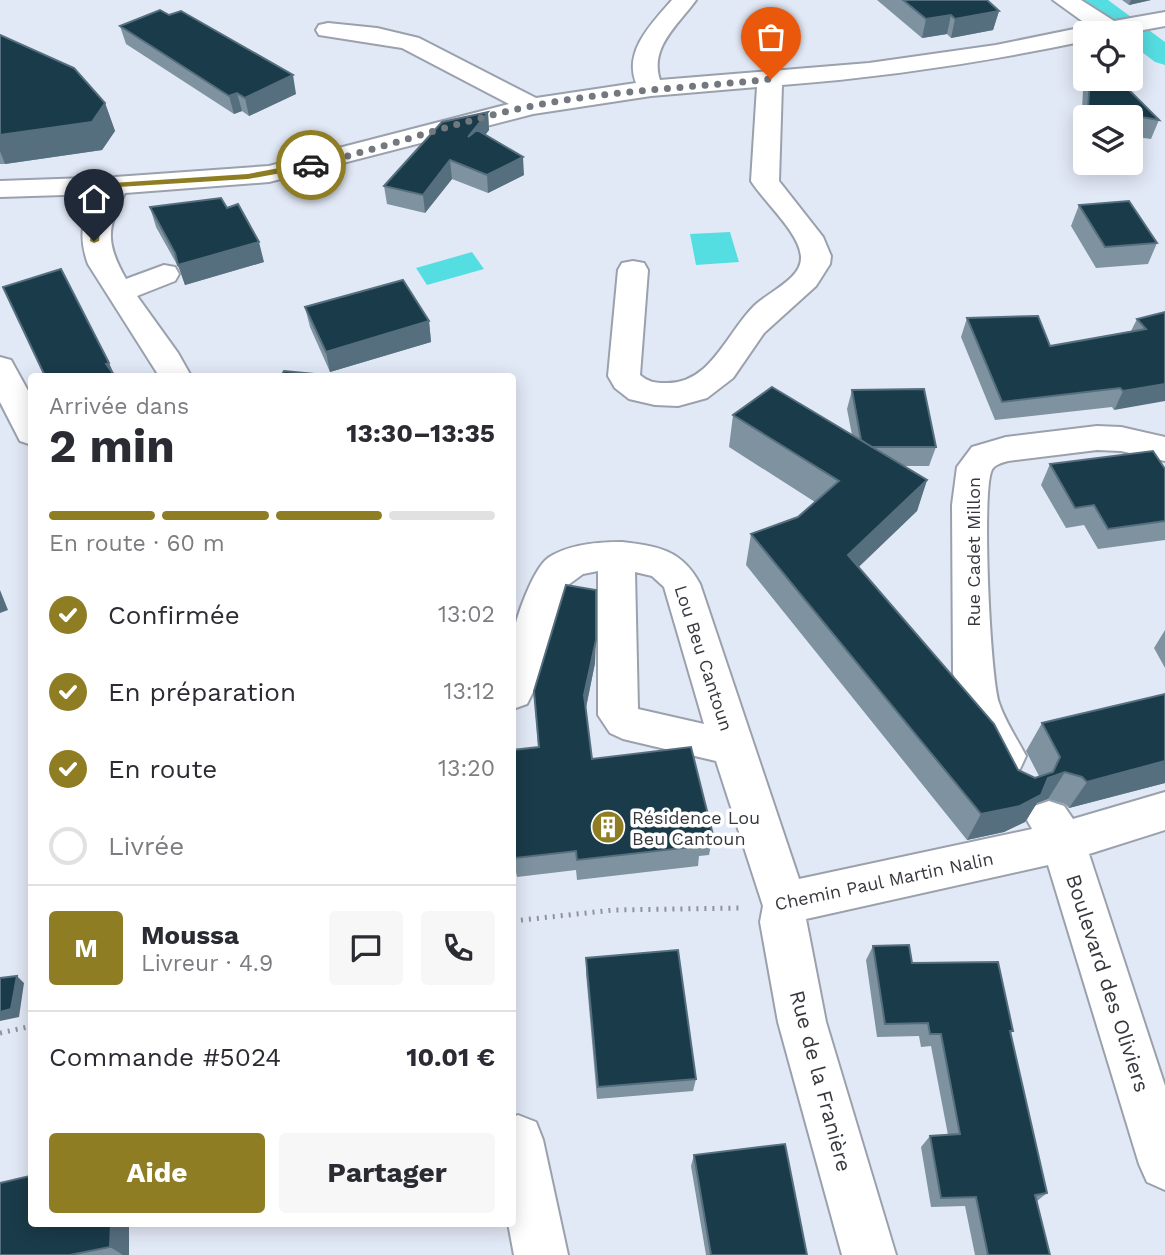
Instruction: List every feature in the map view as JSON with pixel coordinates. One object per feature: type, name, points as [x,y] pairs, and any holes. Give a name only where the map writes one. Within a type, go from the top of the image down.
[{"type":"street","points":[[650,88],[643,70],[643,60],[654,38],[684,0]]},
{"type":"street","points":[[1065,0],[1095,21]]},
{"type":"street","points":[[1143,23],[1165,19]]},
{"type":"street","points":[[328,30],[377,35],[410,43],[532,106]]},
{"type":"street","points":[[0,189],[115,185],[269,174],[532,106],[650,88],[916,65],[1073,36]]},
{"type":"street","points":[[633,270],[624,376],[627,383],[640,391],[672,396],[692,393],[707,386],[766,312],[810,275],[816,257],[812,244],[765,181],[771,79]]},
{"type":"street","points":[[115,185],[97,220],[94,241],[120,292],[173,373]]},
{"type":"street","points":[[120,292],[164,274]]},
{"type":"street","points":[[0,368],[28,425]]},
{"type":"street","name":"Rue Cadet Millon","points":[[1020,783],[979,704],[973,673],[970,505],[974,467],[984,456],[1006,449],[1097,439],[1121,439],[1165,449]]},
{"type":"street","points":[[616,558],[618,715],[637,727],[732,747]]},
{"type":"street","name":"Lou Beu Cantoun","points":[[516,683],[554,573],[561,566],[579,559],[616,558],[662,564],[679,578],[786,906]]},
{"type":"street","name":"Chemin Paul Martin Nalin","points":[[786,906],[804,898],[1055,830],[1165,811]]},
{"type":"street","name":"Boulevard des Oliviers","points":[[1055,830],[1165,1164]]},
{"type":"street","name":"Rue de la Franière","points":[[786,906],[783,922],[802,1022],[869,1255]]},
{"type":"street","points":[[518,1140],[541,1255]]},
{"type":"path","name":"Chemin Paul Martin Nalin","points":[[516,921],[614,911],[786,906]]},
{"type":"path","points":[[0,1033],[28,1027]]},
{"type":"water","points":[[730,232],[739,262],[696,265],[690,234]]},
{"type":"water","points":[[472,252],[484,269],[427,285],[416,268]]},
{"type":"building","points":[[903,0],[987,0],[999,11],[955,19],[951,15],[926,19]]},
{"type":"building","points":[[160,10],[169,15],[181,11],[293,75],[245,98],[237,93],[229,96],[120,26]]},
{"type":"building","points":[[0,35],[74,68],[105,103],[92,122],[0,135]]},
{"type":"building","points":[[1089,91],[1130,91],[1159,120],[1143,117],[1143,105],[1088,105]]},
{"type":"building","points":[[488,112],[468,137],[477,130],[523,157],[487,175],[450,160],[423,195],[384,186],[442,122]]},
{"type":"building","points":[[221,198],[227,208],[238,204],[259,242],[178,265],[175,253],[150,207]]},
{"type":"building","points":[[1129,201],[1157,243],[1105,247],[1079,205]]},
{"type":"building","points":[[61,269],[113,373],[44,373],[3,287]]},
{"type":"building","points":[[403,280],[429,321],[326,352],[305,307]]},
{"type":"building","points":[[1165,312],[1165,384],[1123,391],[1120,388],[1002,402],[967,318],[1038,316],[1050,346],[1146,329],[1137,319]]},
{"type":"building","points":[[772,387],[927,480],[848,555],[994,724],[1018,770],[1035,778],[1053,772],[1060,757],[1042,723],[1165,694],[1165,761],[1087,782],[1082,777],[1065,772],[1048,778],[1041,795],[1020,806],[981,814],[751,534],[798,517],[839,481],[733,415]]},
{"type":"building","points":[[924,389],[936,447],[872,447],[861,440],[852,390]]},
{"type":"building","points":[[1153,451],[1165,469],[1165,521],[1108,529],[1094,505],[1075,508],[1050,464]]},
{"type":"building","points":[[566,585],[596,590],[596,640],[584,695],[592,759],[691,747],[713,835],[698,837],[701,846],[577,860],[576,851],[516,858],[516,750],[539,747],[534,691]]},
{"type":"building","points":[[909,945],[912,963],[998,962],[1013,1031],[1010,1031],[1047,1193],[1035,1195],[1050,1255],[988,1255],[976,1197],[941,1198],[930,1136],[960,1134],[941,1034],[930,1034],[928,1023],[885,1024],[873,946]]},
{"type":"building","points":[[678,950],[696,1079],[598,1087],[586,958]]},
{"type":"building","points":[[17,976],[11,1009],[0,1012],[0,978]]},
{"type":"building","points":[[785,1144],[807,1255],[711,1255],[694,1155]]},
{"type":"building","points":[[28,1176],[28,1227],[111,1227],[110,1247],[70,1255],[0,1255],[0,1183]]},
{"type":"waterway","points":[[1089,0],[1115,16],[1165,56]]},
{"type":"way so far","points":[[311,165],[428,131],[532,106],[650,88],[771,79]]},
{"type":"place","name":"Résidence Lou Beu Cantoun","points":[[608,827]]},
{"type":"route","points":[[94,241],[97,220],[115,185],[248,177],[311,165]]}]
